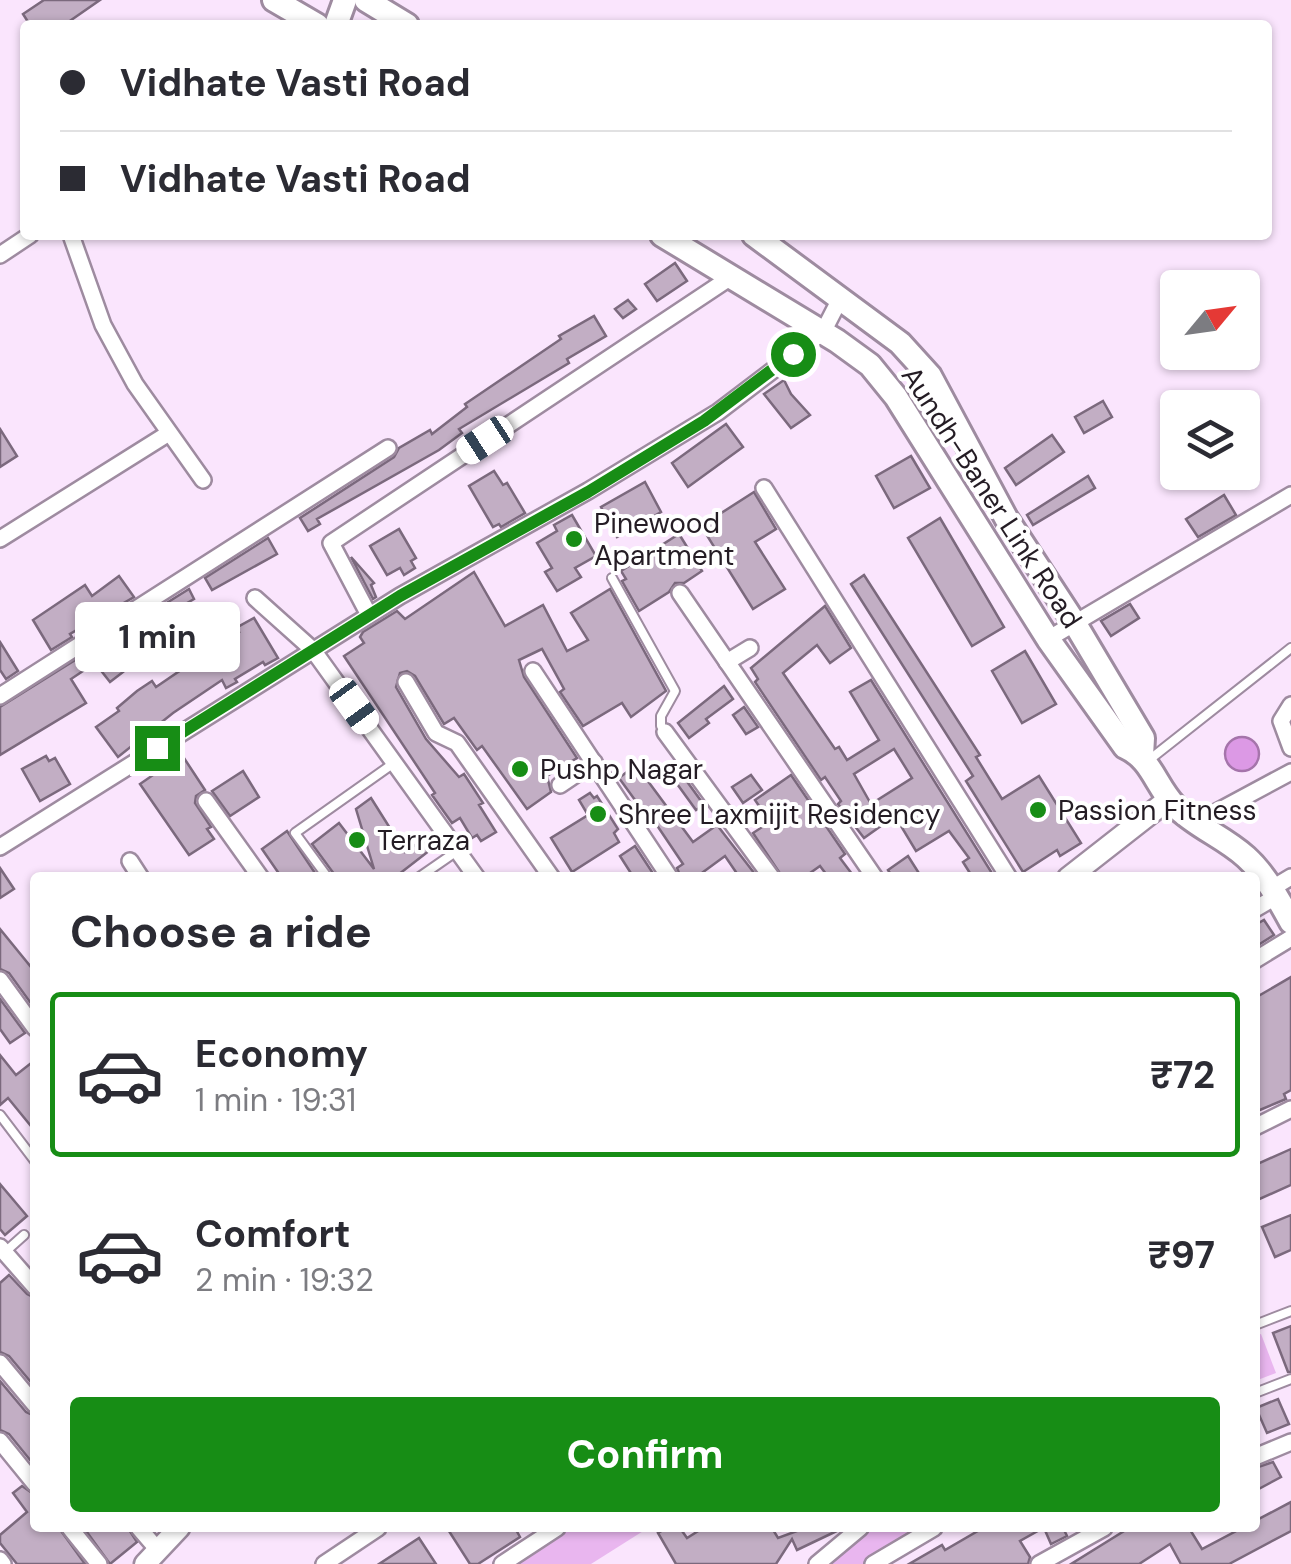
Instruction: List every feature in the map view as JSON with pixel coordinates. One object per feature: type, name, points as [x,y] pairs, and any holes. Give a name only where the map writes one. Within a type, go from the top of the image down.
[{"type":"main road","points":[[274,0],[308,20]]},
{"type":"main road","points":[[366,0],[399,20]]},
{"type":"main road","name":"Aundh-Baner Link Road","points":[[670,240],[823,332],[870,365],[896,397],[1048,640],[1125,747],[1145,759]]},
{"type":"main road","name":"Aundh-Baner Link Road","points":[[761,240],[900,343],[930,376],[1006,518],[1144,738],[1145,759],[1168,799],[1281,887],[1291,922]]},
{"type":"street","points":[[0,255],[22,240]]},
{"type":"street","points":[[73,240],[103,325],[135,384],[203,480]]},
{"type":"street","points":[[369,616],[330,543],[731,277]]},
{"type":"street","points":[[0,846],[369,616],[704,421],[823,332],[840,299]]},
{"type":"street","points":[[0,538],[169,432]]},
{"type":"street","points":[[0,696],[388,448]]},
{"type":"street","points":[[764,488],[1005,872]]},
{"type":"street","points":[[1048,640],[1291,495]]},
{"type":"street","points":[[680,594],[872,872]]},
{"type":"street","points":[[254,598],[313,650],[472,872]]},
{"type":"street","points":[[727,662],[750,648]]},
{"type":"street","points":[[533,670],[666,872]]},
{"type":"street","points":[[406,682],[436,733],[456,743],[548,872]]},
{"type":"street","points":[[1291,706],[1281,721],[1291,748]]},
{"type":"street","points":[[666,732],[768,872]]},
{"type":"street","points":[[560,784],[594,762]]},
{"type":"street","points":[[1196,823],[1291,772]]},
{"type":"street","points":[[1076,872],[1168,799]]},
{"type":"street","points":[[206,800],[257,872]]},
{"type":"street","points":[[130,862],[138,872]]},
{"type":"street","points":[[1260,906],[1281,887]]},
{"type":"street","points":[[1260,957],[1291,938]]},
{"type":"street","points":[[0,980],[30,1021]]},
{"type":"street","points":[[1260,1125],[1291,1110]]},
{"type":"street","points":[[2,1250],[30,1281]]},
{"type":"street","points":[[0,1363],[30,1399]]},
{"type":"street","points":[[0,1441],[30,1478]]},
{"type":"street","points":[[1260,1455],[1291,1442]]},
{"type":"street","points":[[73,1532],[100,1564]]},
{"type":"street","points":[[141,1532],[152,1557],[175,1532]]},
{"type":"street","points":[[324,1564],[372,1532]]},
{"type":"street","points":[[502,1564],[551,1532]]},
{"type":"street","points":[[816,1564],[855,1532]]},
{"type":"street","points":[[874,1564],[927,1532]]},
{"type":"street","points":[[1039,1564],[1097,1532]]},
{"type":"lane","points":[[612,578],[675,691],[661,716],[666,732]]},
{"type":"lane","points":[[1145,759],[1291,648]]},
{"type":"lane","points":[[324,872],[295,834],[394,763]]},
{"type":"lane","points":[[427,872],[457,851]]},
{"type":"lane","points":[[0,1115],[30,1154]]},
{"type":"lane","points":[[2,1250],[24,1235]]},
{"type":"lane","points":[[1260,1323],[1291,1311]]},
{"type":"lane","points":[[1260,1391],[1291,1379]]},
{"type":"shaded area","points":[[1242,737],[1254,742],[1259,754],[1254,766],[1242,771],[1230,766],[1225,754],[1230,742]]},
{"type":"shaded area","points":[[1260,1334],[1276,1373],[1260,1379]]},
{"type":"shaded area","points":[[565,1532],[642,1532],[591,1564],[516,1564]]},
{"type":"shaded area","points":[[869,1532],[920,1532],[867,1564],[825,1564]]},
{"type":"building","points":[[44,0],[100,0],[71,20],[27,20],[23,14]]},
{"type":"building","points":[[675,263],[687,281],[657,301],[645,284]]},
{"type":"building","points":[[628,300],[636,309],[623,318],[615,309]]},
{"type":"building","points":[[594,316],[606,336],[567,359],[569,363],[459,429],[462,433],[439,450],[317,519],[320,524],[308,531],[300,518],[394,457],[399,448],[430,430],[432,434],[467,407],[465,404],[561,339],[559,336]]},
{"type":"building","points":[[784,380],[810,415],[791,428],[764,394]]},
{"type":"building","points":[[1103,401],[1112,417],[1084,433],[1075,417]]},
{"type":"building","points":[[726,424],[743,447],[688,487],[672,463]]},
{"type":"building","points":[[0,429],[17,456],[0,467]]},
{"type":"building","points":[[1052,435],[1064,452],[1016,485],[1005,468]]},
{"type":"building","points":[[911,456],[930,488],[894,508],[876,476]]},
{"type":"building","points":[[494,471],[503,485],[507,483],[525,513],[501,527],[493,527],[469,486]]},
{"type":"building","points":[[1088,476],[1095,488],[1033,525],[1027,515]]},
{"type":"building","points":[[645,482],[661,512],[617,537],[601,507]]},
{"type":"building","points":[[754,492],[776,529],[755,542],[785,589],[753,609],[701,526]]},
{"type":"building","points":[[1224,495],[1236,515],[1198,537],[1186,519]]},
{"type":"building","points":[[572,515],[596,556],[575,568],[581,577],[557,591],[545,572],[552,568],[537,543],[557,531],[554,525]]},
{"type":"building","points":[[940,518],[1004,627],[972,646],[908,538]]},
{"type":"building","points":[[399,529],[416,558],[411,561],[415,568],[404,575],[400,568],[387,575],[370,546]]},
{"type":"building","points":[[679,534],[702,571],[684,583],[675,583],[669,592],[639,611],[622,581],[626,579],[621,571]]},
{"type":"building","points":[[268,538],[277,554],[212,590],[205,578]]},
{"type":"building","points":[[351,557],[374,583],[373,599]]},
{"type":"building","points":[[474,572],[505,626],[543,605],[567,651],[588,640],[571,613],[610,589],[666,691],[631,717],[622,703],[583,726],[560,692],[564,689],[542,649],[519,660],[524,677],[577,758],[547,776],[551,792],[527,809],[482,746],[477,750],[454,718],[444,724],[415,676],[407,671],[400,673],[396,687],[426,739],[459,777],[464,774],[483,803],[479,805],[496,832],[481,841],[477,835],[472,838],[460,818],[452,823],[344,656],[364,643],[360,637],[363,632],[397,611],[405,619]]},
{"type":"building","points":[[864,575],[980,755],[976,757],[1002,799],[1039,776],[1081,843],[1060,856],[1057,850],[1023,872],[966,781],[973,776],[851,584]]},
{"type":"building","points":[[119,576],[134,597],[70,634],[72,637],[51,650],[33,620],[85,585],[92,596]]},
{"type":"building","points":[[189,589],[194,599],[111,655],[123,672],[110,682],[95,663],[71,679],[86,703],[0,755],[0,707]]},
{"type":"building","points":[[1130,604],[1139,618],[1111,636],[1101,621]]},
{"type":"building","points":[[825,606],[851,648],[830,663],[817,645],[783,673],[835,749],[839,747],[847,760],[879,740],[850,692],[871,680],[991,872],[969,872],[963,862],[969,858],[949,831],[916,851],[895,816],[864,838],[755,682],[758,679],[751,668]],"holes":[[[894,749],[912,778],[871,804],[854,774]]]},
{"type":"building","points":[[254,618],[278,658],[265,665],[263,662],[226,688],[222,680],[118,757],[96,727],[119,711],[117,708],[137,691],[152,681],[156,687],[200,657],[198,653],[239,632],[236,628]]},
{"type":"building","points":[[0,642],[18,671],[6,679],[0,670]]},
{"type":"building","points":[[1025,651],[1056,704],[1022,723],[992,671]]},
{"type":"building","points":[[724,686],[733,699],[689,738],[678,723]]},
{"type":"building","points":[[744,707],[758,727],[746,734],[733,715]]},
{"type":"building","points":[[182,755],[205,790],[196,796],[195,803],[214,839],[189,855],[140,784]]},
{"type":"building","points":[[46,756],[49,761],[55,758],[70,784],[40,801],[22,769]]},
{"type":"building","points":[[636,765],[693,842],[717,825],[753,872],[736,872],[725,856],[703,872],[679,872],[677,868],[683,864],[646,809],[643,811],[619,778]]},
{"type":"building","points":[[675,765],[704,805],[696,810],[667,770]]},
{"type":"building","points":[[243,771],[259,797],[230,816],[212,791]]},
{"type":"building","points":[[751,775],[762,790],[743,803],[732,787]]},
{"type":"building","points":[[791,775],[845,854],[840,858],[850,872],[824,872],[820,866],[812,872],[779,872],[753,833],[770,822],[755,800]]},
{"type":"building","points":[[590,793],[594,798],[597,796],[618,829],[614,833],[619,842],[572,872],[551,838],[588,815],[579,800]]},
{"type":"building","name":"Terraza","points":[[371,798],[405,852],[427,837],[434,847],[402,872],[333,872],[312,844],[339,823],[374,869],[356,809]]},
{"type":"building","points":[[287,831],[314,872],[278,872],[262,849]]},
{"type":"building","points":[[635,846],[652,872],[630,872],[620,856]]},
{"type":"building","points":[[908,856],[918,872],[889,872]]},
{"type":"building","points":[[0,868],[14,889],[0,898]]},
{"type":"building","points":[[1264,920],[1274,935],[1260,944],[1260,922]]},
{"type":"building","points":[[0,929],[30,966],[30,1002],[9,973],[0,969]]},
{"type":"building","points":[[1291,977],[1291,1090],[1284,1094],[1286,1099],[1260,1110],[1260,995]]},
{"type":"building","points":[[0,999],[25,1033],[10,1043],[0,1029]]},
{"type":"building","points":[[0,1055],[16,1075],[30,1064],[30,1125],[8,1098],[0,1105]]},
{"type":"building","points":[[1291,1149],[1291,1185],[1260,1199],[1260,1163]]},
{"type":"building","points":[[0,1184],[27,1216],[5,1235],[0,1229]]},
{"type":"building","points":[[1291,1215],[1291,1250],[1275,1257],[1262,1227]]},
{"type":"building","points":[[9,1275],[30,1296],[30,1381],[9,1356],[0,1352],[0,1283]]},
{"type":"building","points":[[1291,1326],[1291,1372],[1288,1372],[1273,1333]]},
{"type":"building","points":[[0,1381],[30,1414],[30,1460],[9,1434],[0,1430]]},
{"type":"building","points":[[1278,1399],[1289,1424],[1267,1433],[1260,1406]]},
{"type":"building","points":[[1273,1462],[1281,1477],[1260,1488],[1260,1466]]},
{"type":"building","points":[[22,1486],[30,1492],[30,1532],[62,1532],[85,1564],[17,1564],[0,1543],[0,1535],[27,1512],[13,1493]]},
{"type":"building","points":[[1291,1502],[1291,1531],[1229,1564],[1181,1564],[1170,1544],[1139,1564],[1071,1564],[1123,1532],[1191,1532],[1202,1549],[1234,1532],[1260,1532],[1260,1518]]},
{"type":"building","points":[[87,1532],[131,1532],[137,1542],[110,1564]]},
{"type":"building","points":[[450,1532],[517,1532],[520,1537],[478,1564],[470,1564]]},
{"type":"building","points":[[683,1532],[687,1538],[697,1532],[774,1532],[778,1538],[794,1532],[835,1532],[797,1550],[792,1539],[776,1564],[676,1564],[658,1533]]},
{"type":"building","points":[[976,1532],[1036,1532],[1020,1541],[1030,1557],[1028,1564],[909,1564],[942,1545],[945,1550]]},
{"type":"building","points":[[1046,1532],[1065,1532],[1067,1536],[1051,1544]]},
{"type":"building","points":[[419,1538],[436,1564],[379,1564]]},
{"type":"place","name":"Pinewood Apartment","points":[[574,539]]},
{"type":"place","name":"Pushp Nagar","points":[[520,769]]},
{"type":"place","name":"Passion Fitness","points":[[1038,810]]},
{"type":"place","name":"Shree Laxmijit Residency","points":[[598,814]]},
{"type":"place","name":"Terraza","points":[[357,840]]},
{"type":"route","points":[[157,748],[400,596],[588,492],[704,421],[793,354]]}]
